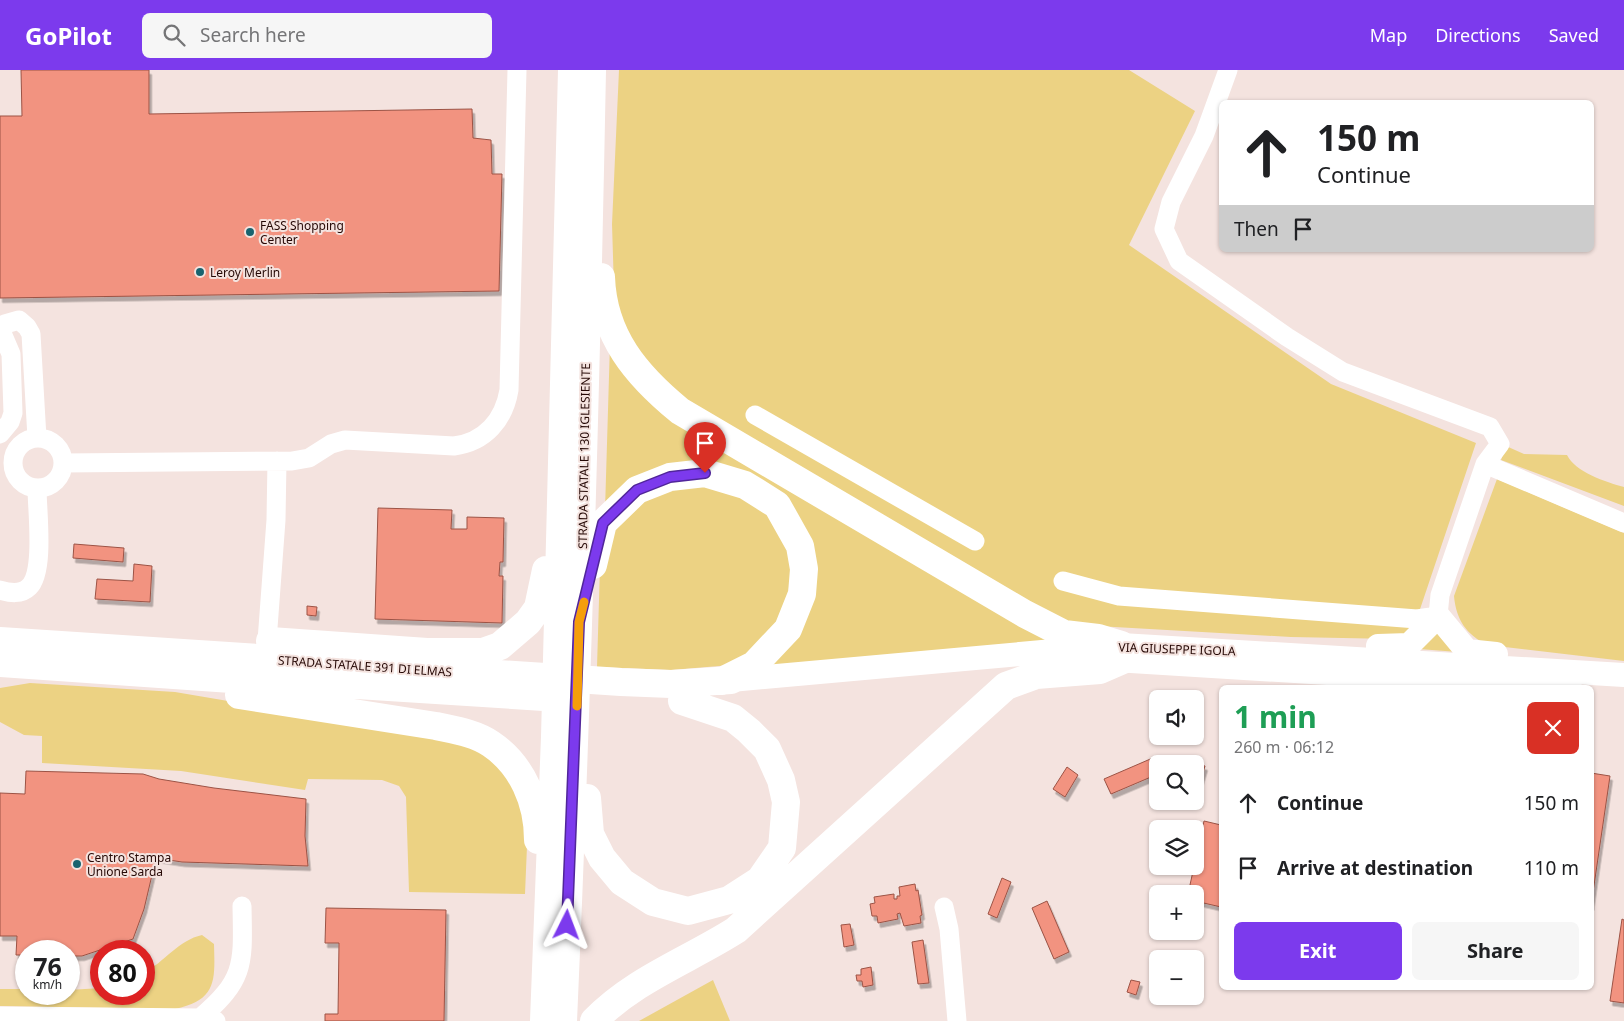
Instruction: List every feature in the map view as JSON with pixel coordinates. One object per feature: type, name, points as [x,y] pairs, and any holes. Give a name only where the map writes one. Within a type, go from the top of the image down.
[{"type":"highway","name":"STRADA STATALE 130 IGLESIENTE","points":[[544,1021],[561,510],[572,70]]},
{"type":"highway","name":"STRADA STATALE 130 IGLESIENTE","points":[[563,1021],[576,733],[592,70]]},
{"type":"highway","points":[[590,162],[601,187],[602,280],[605,309],[616,339],[632,364],[650,386],[680,411],[1025,614],[1064,634],[1098,638],[1122,653],[1100,670],[1036,675],[1006,686],[736,930],[702,951],[631,989],[594,1021]]},
{"type":"highway","points":[[579,622],[603,523],[637,490],[670,477],[705,473],[745,485],[777,505],[800,546],[804,569],[802,594],[788,629],[754,665],[728,686]]},
{"type":"highway","points":[[546,949],[536,915],[538,822],[529,790],[513,763],[490,743],[465,732],[436,726],[185,687],[166,662],[185,642],[267,641],[427,652],[483,652],[500,646],[528,622],[538,608],[561,510]]},
{"type":"highway","points":[[0,626],[71,637],[80,658],[56,679],[25,678],[0,682]]},
{"type":"highway","name":"STRADA STATALE 391 DI ELMAS","points":[[0,641],[80,658]]},
{"type":"highway","name":"STRADA STATALE 391 DI ELMAS","points":[[0,663],[80,658],[166,662],[621,692],[682,701],[728,686]]},
{"type":"highway","name":"STRADA STATALE 391 DI ELMAS","points":[[621,692],[671,684],[728,686]]},
{"type":"highway","points":[[576,733],[589,750],[587,805],[590,834],[602,858],[622,882],[654,902],[688,911],[729,900],[760,880],[782,848],[786,802],[781,780],[767,749],[733,718],[682,701]]},
{"type":"main road","points":[[1349,657],[1361,646],[1408,644],[1438,616],[1467,651],[1528,658],[1547,669]]},
{"type":"main road","name":"VIA GIUSEPPE IGOLA","points":[[1122,653],[1532,685]]},
{"type":"main road","name":"VIA GIUSEPPE IGOLA","points":[[728,686],[1122,653],[1349,657],[1624,675]]},
{"type":"main road","points":[[1594,689],[1624,691]]},
{"type":"street","points":[[63,463],[277,461],[309,458],[331,444],[345,440],[462,445],[487,433],[500,418],[510,390],[517,70]]},
{"type":"street","points":[[1063,581],[1120,596],[1418,619],[1438,616],[1440,595],[1485,464],[1500,444],[1490,427],[1343,372],[1286,337],[1179,261],[1164,229],[1171,202],[1204,136],[1228,70]]},
{"type":"street","points":[[0,434],[10,422],[12,413],[11,354],[2,333],[4,324],[19,320],[27,327],[31,334],[37,438]]},
{"type":"street","points":[[755,415],[975,541]]},
{"type":"street","points":[[37,438],[54,444],[60,451],[63,463],[60,475],[48,487],[37,488],[23,484],[17,479],[6,462],[24,442],[37,438]]},
{"type":"street","points":[[267,641],[276,520],[277,461]]},
{"type":"street","points":[[1485,464],[1624,523]]},
{"type":"street","points":[[0,590],[10,593],[21,592],[29,588],[34,580],[38,566],[37,488]]},
{"type":"street","points":[[0,1016],[208,1020],[215,1006],[237,978],[243,958],[242,906]]},
{"type":"street","points":[[944,907],[949,929],[957,1021]]},
{"type":"shaded area","points":[[619,70],[1129,70],[1195,111],[1129,245],[1331,384],[1476,443],[1413,630],[1394,639],[1291,637],[1062,624],[677,398],[623,330],[614,289],[612,224]]},
{"type":"shaded area","points":[[610,343],[617,357],[1047,640],[764,669],[809,539],[725,467],[605,510]]},
{"type":"shaded area","points":[[1506,446],[1524,454],[1567,455],[1571,461],[1584,471],[1624,487],[1624,506],[1501,460]]},
{"type":"shaded area","points":[[699,479],[765,505],[794,548],[784,626],[731,665],[671,670],[597,667],[600,566],[608,537],[632,501]]},
{"type":"shaded area","points":[[1497,479],[1624,533],[1624,661],[1488,645],[1468,631],[1457,612],[1454,596]]},
{"type":"shaded area","points":[[1435,629],[1458,652],[1419,649]]},
{"type":"shaded area","points":[[30,683],[175,692],[459,740],[502,765],[528,822],[525,894],[409,892],[406,797],[399,786],[382,780],[308,779],[305,790],[181,771],[42,763],[42,736],[24,735],[0,722],[0,688]]},
{"type":"shaded area","points":[[202,935],[214,944],[214,968],[211,987],[199,1000],[189,1005],[175,1009],[0,1006],[0,989],[15,989],[15,1005],[80,1005],[80,989],[90,989],[90,1005],[155,1005],[155,965],[179,946]]},
{"type":"shaded area","points":[[713,980],[730,1021],[639,1021]]},
{"type":"building","name":"FASS Shopping Center","points":[[21,70],[149,70],[149,114],[472,109],[473,138],[491,140],[492,174],[502,174],[499,291],[0,298],[0,116],[22,116]]},
{"type":"building","points":[[378,508],[452,510],[451,529],[467,529],[467,517],[504,518],[503,562],[500,562],[499,576],[503,576],[502,623],[375,619]]},
{"type":"building","points":[[74,544],[124,548],[123,562],[73,558]]},
{"type":"building","points":[[134,564],[152,566],[150,602],[95,599],[97,579],[133,581]]},
{"type":"building","points":[[307,606],[317,607],[316,616],[307,615]]},
{"type":"building","points":[[1149,760],[1149,778],[1111,794],[1104,779]]},
{"type":"building","points":[[1067,767],[1078,775],[1065,797],[1053,789]]},
{"type":"building","name":"Centro Stampa Unione Sarda","points":[[26,771],[143,774],[159,779],[214,788],[306,799],[305,836],[308,866],[182,862],[156,858],[144,909],[133,939],[90,940],[90,953],[80,956],[80,940],[17,940],[17,936],[0,936],[0,793],[25,794]]},
{"type":"building","points":[[1594,773],[1610,776],[1594,885]]},
{"type":"building","points":[[1204,821],[1219,825],[1219,907],[1204,903],[1204,885],[1190,885],[1192,875],[1204,875]]},
{"type":"building","points":[[1002,878],[1011,882],[997,918],[988,914]]},
{"type":"building","points":[[915,884],[916,891],[918,890],[922,915],[920,916],[921,923],[904,926],[900,913],[897,914],[898,919],[878,923],[877,916],[872,916],[870,904],[875,903],[874,897],[894,894],[894,899],[897,899],[897,896],[900,896],[899,887]]},
{"type":"building","points":[[1047,901],[1069,952],[1054,959],[1032,908]]},
{"type":"building","points":[[326,908],[446,910],[444,1021],[325,1021],[325,1014],[338,1014],[339,943],[325,943]]},
{"type":"building","points":[[1622,919],[1624,920],[1624,1003],[1610,1001]]},
{"type":"building","points":[[850,924],[854,945],[844,947],[841,925]]},
{"type":"building","points":[[923,940],[929,983],[918,984],[912,942]]},
{"type":"building","points":[[871,967],[873,985],[863,987],[862,981],[857,981],[856,975],[861,975],[861,969]]},
{"type":"building","points":[[1131,980],[1140,982],[1136,995],[1127,992]]},
{"type":"slow traffic","points":[[577,706],[579,622],[584,602]]},
{"type":"place","name":"FASS Shopping Center","points":[[250,232]]},
{"type":"place","name":"Leroy Merlin","points":[[200,272]]},
{"type":"place","name":"Centro Stampa Unione Sarda","points":[[77,864]]},
{"type":"route","points":[[567,925],[579,622],[603,523],[637,490],[670,477],[705,473]]}]
